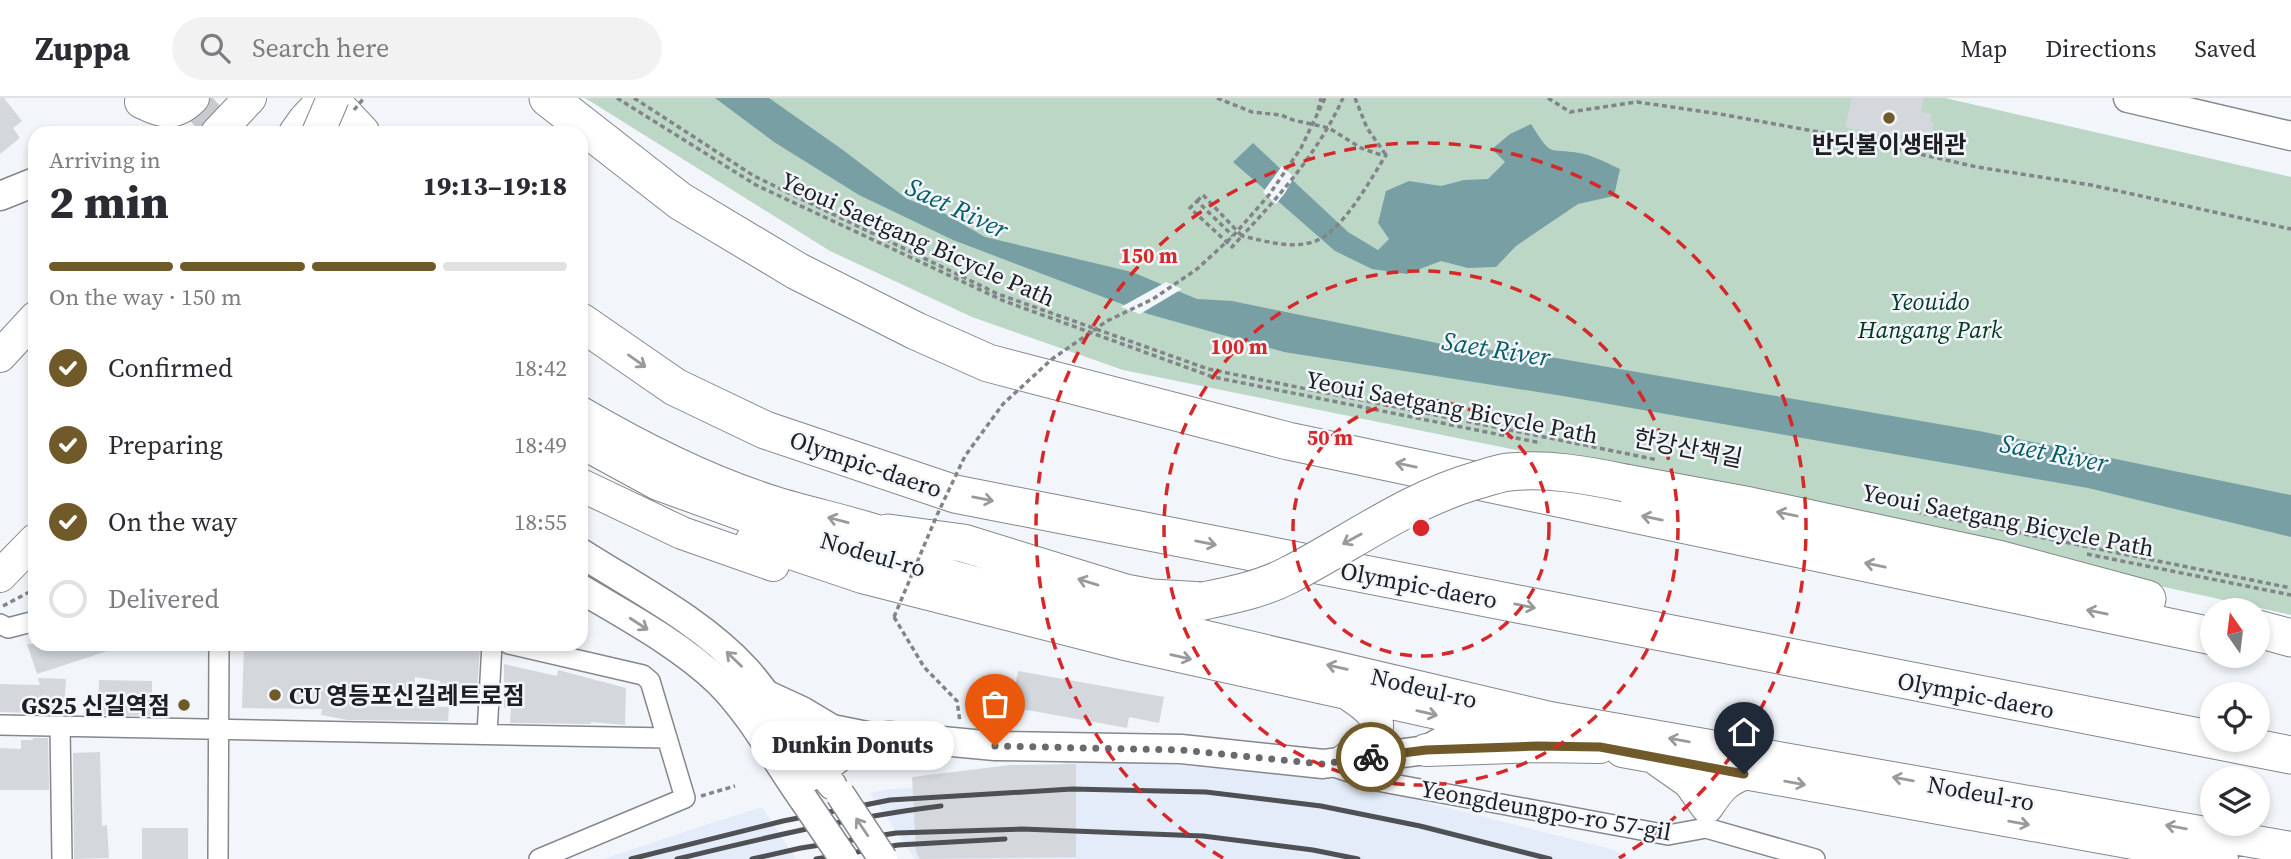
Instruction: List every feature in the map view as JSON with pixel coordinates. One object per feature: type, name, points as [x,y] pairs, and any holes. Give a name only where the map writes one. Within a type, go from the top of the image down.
[{"type":"highway","points":[[548,98],[584,126]]},
{"type":"highway","points":[[317,116],[343,126]]},
{"type":"highway","points":[[588,129],[680,201],[797,271],[916,331],[988,363],[1288,440],[2200,633]]},
{"type":"highway","name":"Olympic-daero","points":[[588,327],[675,387],[765,430],[955,494],[2291,755]]},
{"type":"highway","points":[[888,533],[963,542],[1125,593],[1152,598],[1203,601],[1248,592],[1287,576],[1453,487],[1507,472],[1550,471],[1591,476],[1750,506],[1998,559],[2200,614]]},
{"type":"highway","points":[[2270,632],[2291,638]]},
{"type":"highway","points":[[2270,649],[2291,653]]},
{"type":"main road","points":[[140,100],[169,112],[179,109],[193,98]]},
{"type":"main road","points":[[224,126],[250,98]]},
{"type":"main road","points":[[2128,98],[2291,136]]},
{"type":"main road","points":[[140,100],[157,126]]},
{"type":"main road","points":[[0,196],[28,185]]},
{"type":"main road","points":[[0,356],[28,326]]},
{"type":"main road","points":[[588,417],[682,466],[777,503],[888,533],[1039,596]]},
{"type":"main road","name":"Nodeul-ro","points":[[588,446],[658,484],[780,528],[968,581],[1550,718],[2291,848]]},
{"type":"main road","name":"Nodeul-ro","points":[[588,470],[638,495],[792,554],[862,577],[1129,645],[1475,724],[2222,859]]},
{"type":"main road","points":[[588,488],[682,533],[784,569],[927,608],[1129,645]]},
{"type":"main road","points":[[15,567],[28,549]]},
{"type":"main road","points":[[588,557],[717,642],[745,670],[840,794],[883,859]]},
{"type":"main road","points":[[588,583],[651,598]]},
{"type":"main road","points":[[588,593],[682,652],[718,682],[746,713],[844,859]]},
{"type":"main road","name":"Yeongdeungpo-ro 57-gil","points":[[765,694],[832,729],[872,737],[890,736],[995,746],[1181,750],[1333,763]]},
{"type":"main road","points":[[1333,763],[1369,741],[1376,730],[1377,721],[1371,709],[1349,695]]},
{"type":"main road","points":[[1426,750],[1503,707]]},
{"type":"main road","points":[[799,792],[850,748],[872,737]]},
{"type":"main road","points":[[1333,763],[1426,750],[1600,747]]},
{"type":"main road","points":[[1655,758],[1689,782],[1707,818]]},
{"type":"main road","points":[[1707,818],[1720,788],[1731,778],[1744,774]]},
{"type":"street","points":[[0,624],[8,628],[28,623]]},
{"type":"street","points":[[218,859],[219,651]]},
{"type":"street","points":[[487,734],[492,651]]},
{"type":"street","points":[[539,651],[643,675],[650,681],[685,798],[539,859]]},
{"type":"street","points":[[0,725],[667,738]]},
{"type":"street","points":[[60,726],[62,859]]},
{"type":"street","name":"Yeongdeungpo-ro 57-gil","points":[[1333,763],[1377,781],[1668,835],[1707,818]]},
{"type":"street","points":[[1707,818],[1815,859]]},
{"type":"path","name":"Yeoui Saetgang Bicycle Path","points":[[617,98],[756,185],[1003,301],[1213,377],[1541,443]]},
{"type":"path","name":"한강산책길","points":[[634,98],[754,176],[986,288],[1208,369],[1660,460]]},
{"type":"path","points":[[1217,98],[1252,112],[1281,115],[1329,128],[1361,148],[1387,155]]},
{"type":"path","points":[[961,731],[957,701],[924,667],[894,617],[965,456],[1003,404],[1052,359],[1107,321],[1153,299],[1197,269],[1233,236],[1269,195],[1301,148],[1323,98]]},
{"type":"path","points":[[1343,98],[1329,128],[1284,190],[1242,236],[1232,247],[1190,208],[1203,195],[1242,236],[1283,245],[1315,242],[1342,221],[1387,155]]},
{"type":"path","points":[[1355,98],[1367,128],[1387,155]]},
{"type":"path","points":[[1548,98],[1570,112],[1637,102],[1720,114],[1835,135],[1977,167],[2091,185],[2291,229]]},
{"type":"path","points":[[1197,201],[1233,236]]},
{"type":"path","points":[[1907,510],[2291,588]]},
{"type":"path","name":"Yeoui Saetgang Bicycle Path","points":[[2086,553],[2291,595]]},
{"type":"path","points":[[0,608],[28,593]]},
{"type":"path","points":[[685,798],[710,795],[735,786]]},
{"type":"shaded area","points":[[1065,756],[1330,778],[1611,849],[1631,859],[915,859],[870,793],[889,789],[1065,781]]},
{"type":"shaded area","points":[[762,807],[796,859],[603,859],[702,826]]},
{"type":"green space","name":"Yeouido Hangang Park","points":[[585,98],[1945,98],[2291,177],[2291,615],[2270,610],[2270,598],[2214,598],[1875,523],[1123,370],[972,317],[830,251]]},
{"type":"water","name":"Saet River","points":[[715,98],[769,98],[907,199],[940,211],[985,237],[1132,272],[1197,299],[1232,301],[1442,344],[1556,358],[1979,431],[2291,495],[2291,537],[2088,488],[1563,396],[1284,352],[1148,314],[953,240],[859,195],[774,142]]},
{"type":"water","points":[[1531,124],[1548,148],[1584,154],[1620,169],[1614,196],[1578,204],[1516,246],[1496,267],[1468,268],[1441,261],[1407,274],[1372,269],[1335,251],[1233,162],[1253,143],[1348,232],[1378,250],[1389,239],[1378,223],[1386,191],[1409,181],[1441,186],[1464,180],[1488,179],[1505,162],[1492,149],[1510,134]]},
{"type":"pier","points":[[1282,166],[1294,177],[1276,204],[1263,192]]},
{"type":"pier","points":[[1166,282],[1182,289],[1140,314],[1121,307]]},
{"type":"building","points":[[0,98],[4,98],[22,121],[13,128],[20,138],[0,154]]},
{"type":"building","name":"반딧불이생태관","points":[[1852,98],[1924,98],[1921,112],[1932,114],[1930,121],[1934,122],[1930,141],[1899,134],[1898,139],[1845,127]]},
{"type":"building","points":[[29,651],[108,651],[37,674]]},
{"type":"building","points":[[244,651],[480,651],[477,693],[441,694],[440,681],[415,677],[413,706],[449,707],[448,721],[348,720],[321,715],[322,709],[242,708]]},
{"type":"building","points":[[504,664],[557,676],[558,670],[626,688],[625,725],[591,722],[510,723],[511,708],[504,708]]},
{"type":"building","points":[[1018,671],[1164,697],[1159,723],[1129,717],[1127,728],[1011,707]]},
{"type":"building","points":[[38,678],[66,679],[64,714],[0,712],[0,684],[40,685]]},
{"type":"building","points":[[99,680],[152,681],[152,697],[158,697],[158,716],[98,715]]},
{"type":"building","points":[[48,738],[49,790],[0,790],[0,748],[21,749],[21,740]]},
{"type":"building","points":[[100,752],[102,826],[107,825],[109,858],[74,859],[73,753]]},
{"type":"building","points":[[1076,764],[1076,857],[920,859],[916,852],[912,777],[1010,765]]},
{"type":"building","points":[[142,828],[188,828],[188,859],[142,859]]},
{"type":"tunnel","points":[[191,98],[217,126]]},
{"type":"railway","points":[[631,859],[783,821],[890,800],[1072,789],[1206,792],[1321,806],[1420,826],[1550,859]]},
{"type":"railway","points":[[677,859],[841,822],[941,806]]},
{"type":"railway","points":[[752,859],[801,848],[896,833],[1022,829],[1203,836],[1313,850],[1358,859]]},
{"type":"railway","points":[[816,859],[898,845],[1005,839]]},
{"type":"way so far","points":[[995,746],[1181,750],[1323,764],[1371,757]]},
{"type":"place","name":"반딧불이생태관","points":[[1889,118]]},
{"type":"place","name":"CU 영등포신길레트로점","points":[[275,695]]},
{"type":"place","name":"GS25 신길역점","points":[[184,705]]},
{"type":"place","name":"Dunkin Donuts","points":[[995,746]]},
{"type":"route","points":[[1371,757],[1426,750],[1600,747],[1744,774]]}]
